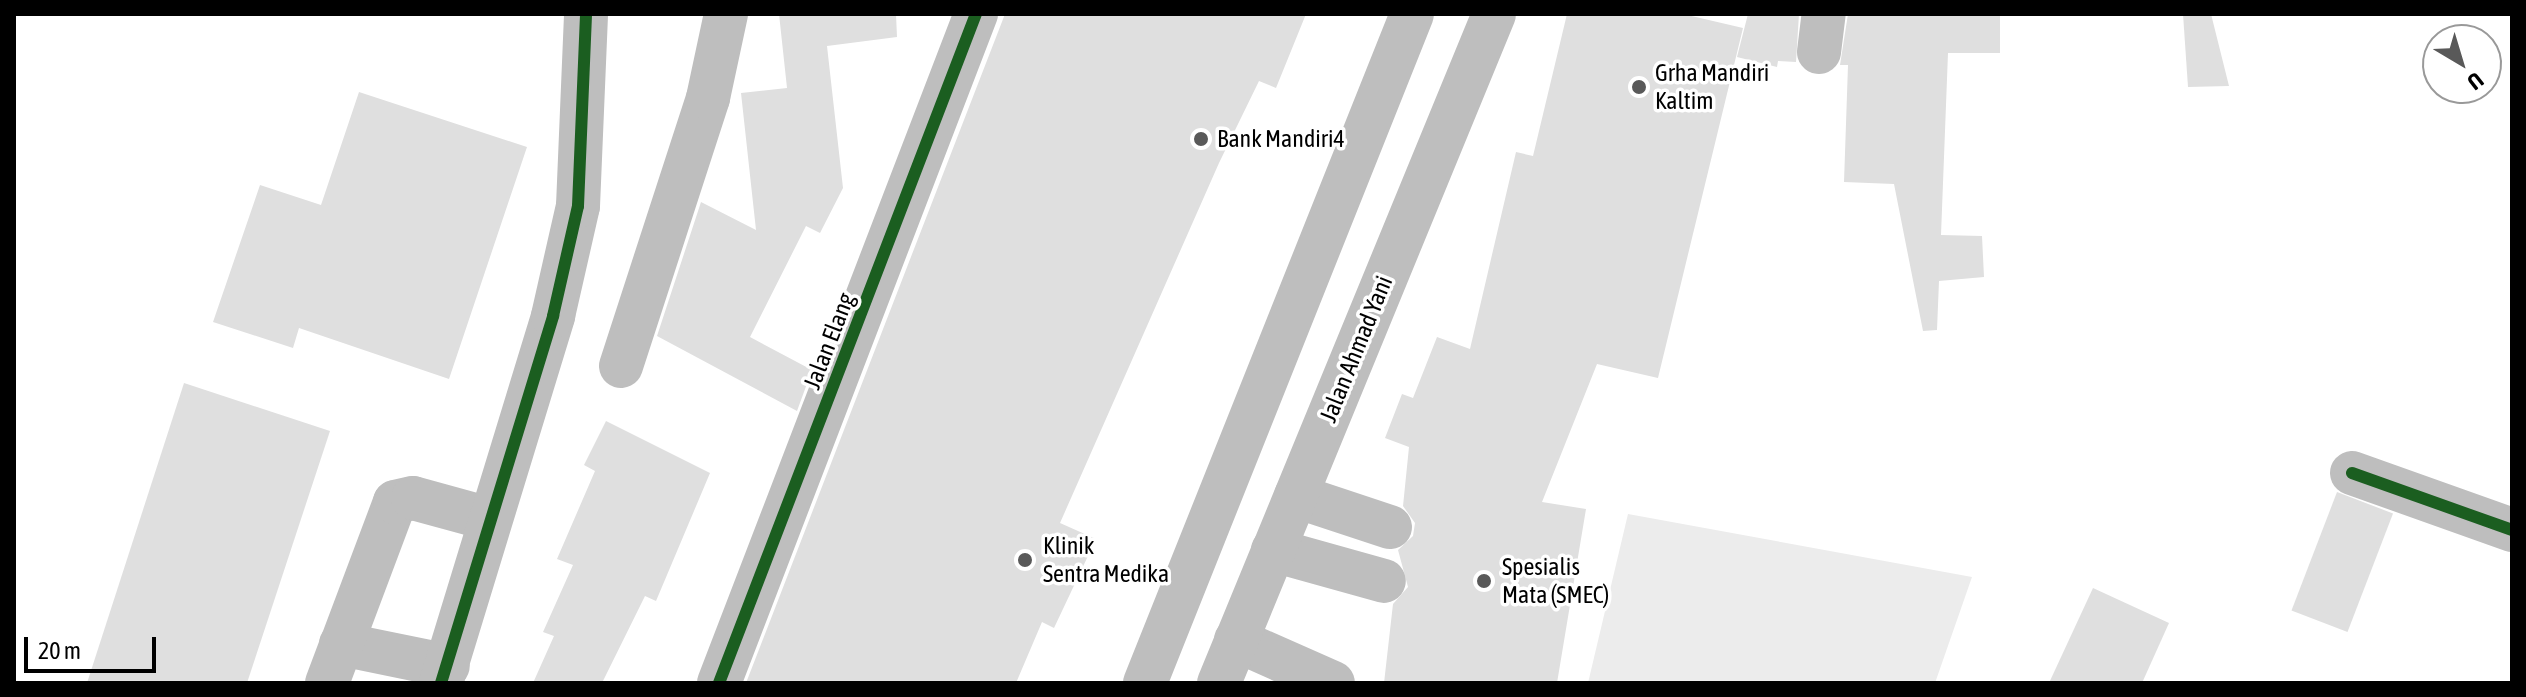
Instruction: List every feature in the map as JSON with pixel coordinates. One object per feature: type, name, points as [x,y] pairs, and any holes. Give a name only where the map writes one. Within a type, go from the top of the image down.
[{"type":"street","points":[[490,519],[413,498],[395,502],[334,664],[445,675],[553,316],[578,206],[586,14]]},
{"type":"street","points":[[621,366],[708,98],[726,14]]},
{"type":"street","name":"Jalan Elang","points":[[719,683],[976,14]]},
{"type":"street","points":[[1145,683],[1412,14]]},
{"type":"street","name":"Jalan Ahmad Yani","points":[[1219,683],[1494,14]]},
{"type":"street","points":[[2352,473],[2512,530]]},
{"type":"street","points":[[1296,496],[1390,527]]},
{"type":"street","points":[[1273,550],[1384,581]]},
{"type":"street","points":[[1236,640],[1333,683]]},
{"type":"shaded area","points":[[1628,514],[1972,577],[1935,683],[1588,683]]},
{"type":"building","points":[[779,14],[896,14],[897,37],[827,46],[843,188],[820,233],[806,226],[750,337],[812,370],[797,411],[657,336],[701,202],[756,230],[741,93],[787,88]]},
{"type":"building","points":[[1005,14],[1306,14],[1276,88],[1259,81],[1219,163],[1060,523],[1096,539],[1054,628],[1042,622],[1016,683],[746,683]]},
{"type":"building","points":[[1567,14],[1683,14],[1743,28],[1658,378],[1597,364],[1542,502],[1586,509],[1557,683],[1384,683],[1393,604],[1408,587],[1398,550],[1413,536],[1415,523],[1403,506],[1409,447],[1385,438],[1402,394],[1413,398],[1437,337],[1470,349],[1516,152],[1533,156]]},
{"type":"building","points":[[1748,14],[1799,14],[1796,62],[1778,61],[1777,67],[1737,57]]},
{"type":"building","points":[[1848,14],[2000,14],[2000,53],[1948,53],[1941,235],[1982,236],[1984,277],[1939,281],[1937,330],[1923,331],[1894,184],[1844,182],[1848,65],[1840,65]]},
{"type":"building","points":[[2183,14],[2211,14],[2229,86],[2188,87]]},
{"type":"building","points":[[359,92],[527,147],[449,379],[299,328],[293,348],[213,322],[260,185],[321,205]]},
{"type":"building","points":[[184,383],[330,431],[247,683],[87,683]]},
{"type":"building","points":[[606,421],[710,473],[656,601],[645,596],[602,683],[533,683],[554,636],[543,632],[573,565],[557,559],[595,471],[584,465]]},
{"type":"building","points":[[2337,492],[2393,514],[2348,632],[2291,611]]},
{"type":"building","points":[[2093,588],[2169,623],[2142,683],[2049,683]]},
{"type":"cycle path","points":[[441,683],[553,316],[578,206],[586,14]]},
{"type":"cycle path","points":[[719,683],[976,14]]},
{"type":"cycle path","points":[[2352,473],[2512,530]]},
{"type":"place","name":"Grha Mandiri Kaltim","points":[[1639,87]]},
{"type":"place","name":"Bank Mandiri4","points":[[1201,139]]},
{"type":"place","name":"Klinik Sentra Medika","points":[[1025,560]]},
{"type":"place","name":"Spesialis Mata (SMEC)","points":[[1484,581]]}]
